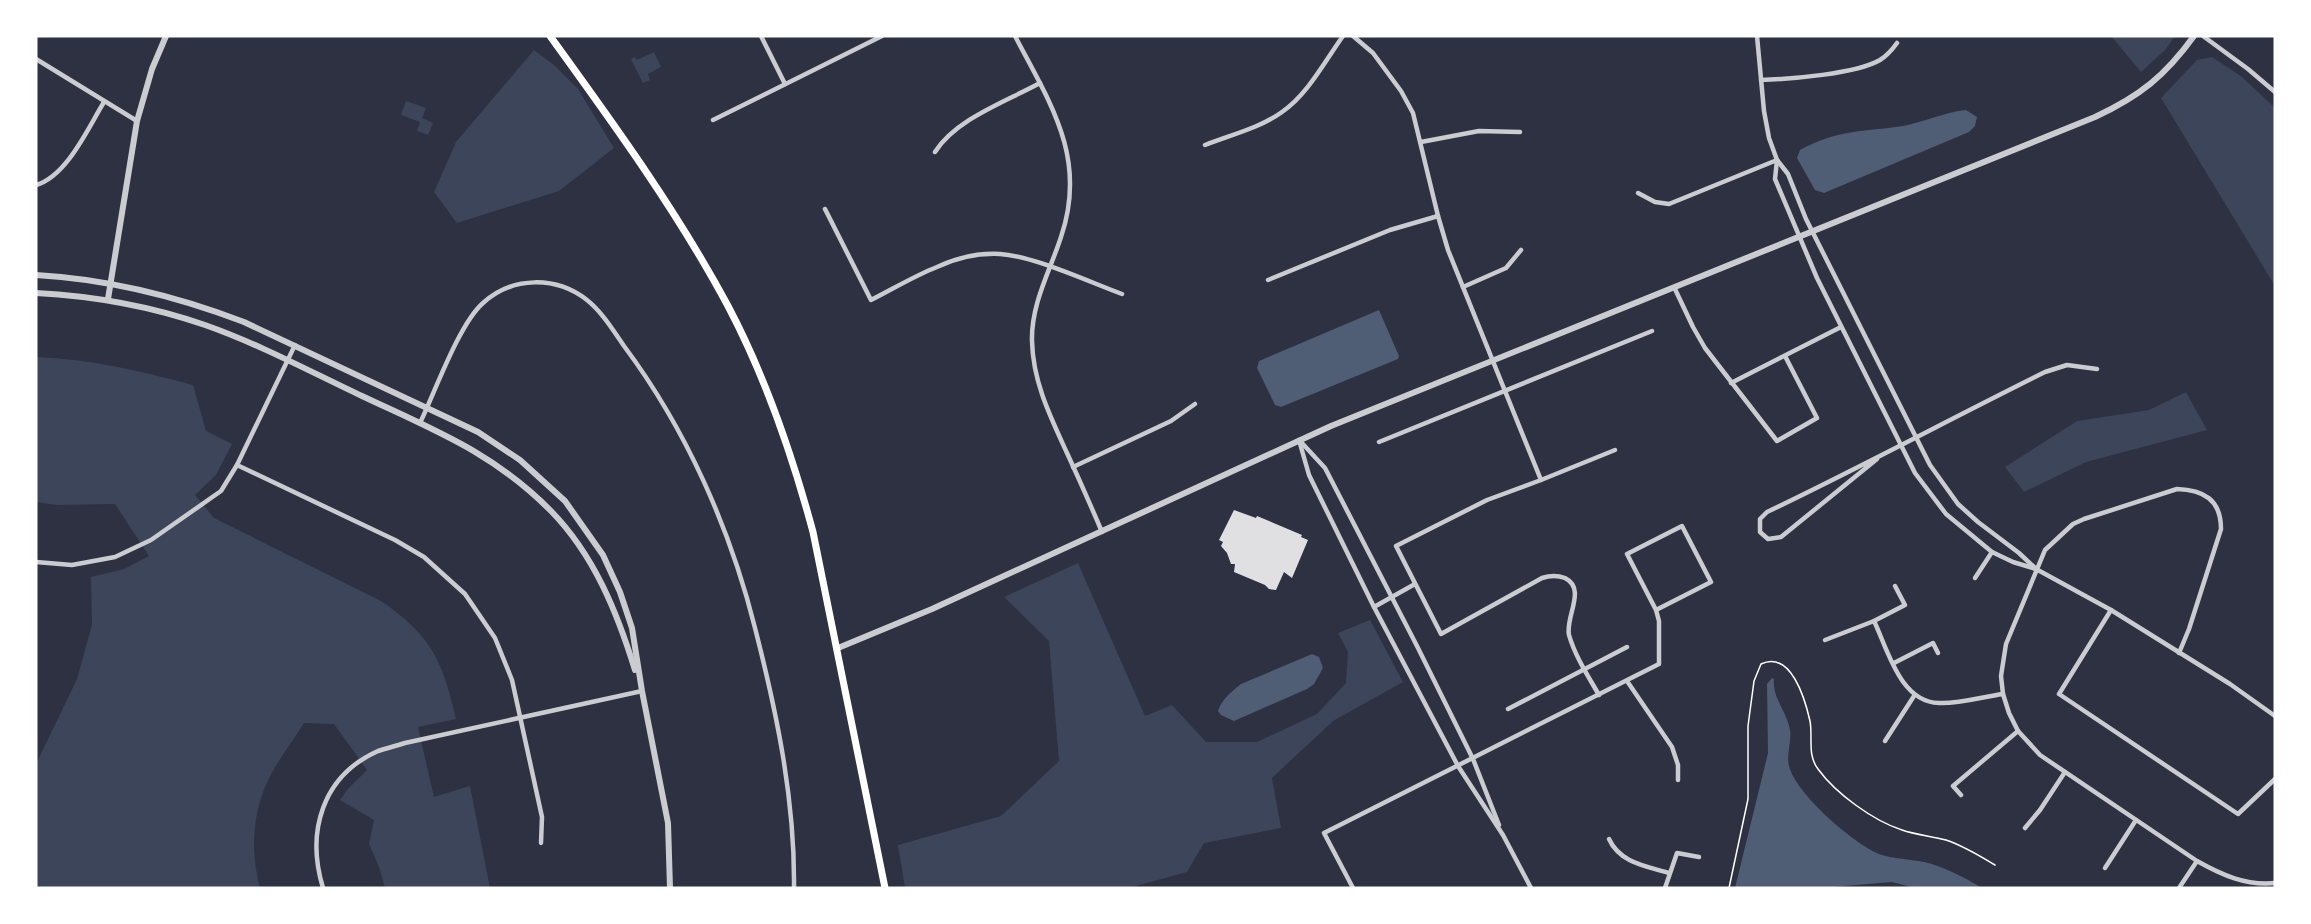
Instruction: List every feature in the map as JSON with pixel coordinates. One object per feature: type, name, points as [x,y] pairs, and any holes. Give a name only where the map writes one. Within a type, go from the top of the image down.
[{"type":"main road","points":[[550,36],[652,180],[706,269],[746,343],[773,407],[800,483],[813,532],[885,888]]},
{"type":"street","points":[[108,299],[137,122],[152,69],[166,36]]},
{"type":"street","points":[[761,36],[785,84]]},
{"type":"street","points":[[714,120],[882,36]]},
{"type":"street","points":[[1015,36],[1040,83],[1065,139],[1071,174],[1068,212],[1037,303],[1033,322],[1034,361],[1045,404],[1102,532]]},
{"type":"street","points":[[1205,145],[1264,122],[1287,108],[1299,97],[1343,36]]},
{"type":"street","points":[[1353,36],[1373,53],[1401,91],[1413,113],[1438,216],[1463,287],[1541,480]]},
{"type":"street","points":[[1757,36],[1769,138],[1777,160],[1788,174],[1806,219],[1916,436],[1941,482],[1958,504],[2036,569]]},
{"type":"street","points":[[838,648],[932,609],[1299,440],[2118,106],[2155,81],[2174,63],[2194,36]]},
{"type":"street","points":[[2203,36],[2275,92]]},
{"type":"street","points":[[1761,80],[1808,77],[1871,64],[1888,54],[1897,43]]},
{"type":"street","points":[[36,59],[137,122]]},
{"type":"street","points":[[935,152],[943,140],[957,127],[1040,83]]},
{"type":"street","points":[[36,185],[45,182],[61,169],[105,102]]},
{"type":"street","points":[[1421,142],[1479,131],[1520,132]]},
{"type":"street","points":[[1638,193],[1655,202],[1669,204],[1777,160]]},
{"type":"street","points":[[1777,160],[1775,179],[1817,278],[1915,473],[1946,514],[1992,552],[2036,569],[2111,610],[2254,699],[2275,716]]},
{"type":"street","points":[[825,209],[871,300],[936,267],[966,257],[1001,254],[1122,294]]},
{"type":"street","points":[[1268,280],[1398,227],[1438,216]]},
{"type":"street","points":[[1463,287],[1506,268],[1521,250]]},
{"type":"street","points":[[36,276],[110,283],[149,291],[211,309],[295,345],[478,432],[520,460],[565,501],[603,555],[620,592],[632,628],[668,823],[670,888]]},
{"type":"street","points":[[420,423],[468,321],[481,304],[498,292],[523,284],[545,282],[569,289],[598,310],[635,360],[679,433],[701,475],[734,558],[755,628],[782,752],[793,820],[794,888]]},
{"type":"street","points":[[1674,287],[1705,348],[1777,441],[1817,418],[1785,356]]},
{"type":"street","points":[[36,293],[108,299],[206,325],[287,360],[470,447],[510,474],[552,512],[572,536],[605,590],[622,630],[642,691]]},
{"type":"street","points":[[1731,382],[1841,327]]},
{"type":"street","points":[[1379,442],[1652,331]]},
{"type":"street","points":[[36,569],[36,562],[72,565],[92,562],[136,549],[221,491],[237,465],[295,345]]},
{"type":"street","points":[[1876,459],[1781,537],[1768,539],[1760,532],[1760,519],[1767,512],[2057,367],[2076,365],[2097,369]]},
{"type":"street","points":[[1073,467],[1171,421],[1195,404]]},
{"type":"street","points":[[1299,440],[1325,468],[1473,759],[1503,835]]},
{"type":"street","points":[[1299,440],[1309,475],[1374,607],[1458,766],[1503,835],[1531,888]]},
{"type":"street","points":[[1599,695],[1584,669],[1568,632],[1575,589],[1569,581],[1556,575],[1542,578],[1441,634],[1396,546],[1487,500],[1615,450]]},
{"type":"street","points":[[237,465],[395,540],[424,557],[445,574],[470,601],[495,638],[512,681],[542,816],[541,843]]},
{"type":"street","points":[[2179,653],[2221,529],[2219,512],[2209,498],[2191,490],[2177,489],[2073,524],[2045,550],[2006,644],[2001,676],[2003,694],[2018,731],[2040,755],[2197,861],[2239,881],[2275,883]]},
{"type":"street","points":[[1353,888],[1324,833],[1659,664],[1659,621],[1656,610],[1627,554],[1682,526],[1711,582],[1656,610]]},
{"type":"street","points":[[1975,578],[1992,552]]},
{"type":"street","points":[[1374,607],[1415,584]]},
{"type":"street","points":[[1824,640],[1874,621],[1905,605],[1895,586]]},
{"type":"street","points":[[2111,610],[2059,694],[2238,814],[2275,778]]},
{"type":"street","points":[[1874,621],[1901,679],[1914,696],[1938,703],[2003,694]]},
{"type":"street","points":[[1894,663],[1934,643],[1938,653]]},
{"type":"street","points":[[1508,709],[1627,647]]},
{"type":"street","points":[[1627,681],[1672,747],[1678,765],[1678,780]]},
{"type":"street","points":[[323,888],[316,858],[318,824],[324,803],[334,786],[347,772],[379,751],[405,743],[642,691]]},
{"type":"street","points":[[1885,741],[1914,696]]},
{"type":"street","points":[[1960,795],[1953,786],[2018,731]]},
{"type":"street","points":[[2025,828],[2065,772]]},
{"type":"street","points":[[2105,868],[2136,820]]},
{"type":"street","points":[[1609,839],[1620,856],[1669,873]]},
{"type":"street","points":[[1665,888],[1677,853],[1699,857]]},
{"type":"street","points":[[2179,888],[2197,861]]},
{"type":"path","points":[[1729,888],[1748,799],[1748,726],[1754,681],[1761,664],[1767,661],[1775,661],[1783,666],[1799,685],[1810,723],[1812,758],[1820,772],[1838,790],[1884,823],[1903,831],[1945,840],[1995,865]]},
{"type":"shaded area","points":[[2111,36],[2175,36],[2165,50],[2141,72]]},
{"type":"shaded area","points":[[534,50],[554,65],[578,89],[614,148],[559,191],[457,223],[434,192],[456,142]]},
{"type":"shaded area","points":[[654,52],[661,67],[648,74],[650,80],[643,83],[631,59],[635,57],[637,60]]},
{"type":"shaded area","points":[[2212,57],[2242,77],[2275,108],[2275,286],[2161,98],[2197,60]]},
{"type":"shaded area","points":[[406,101],[426,108],[422,118],[433,123],[428,135],[417,131],[420,122],[401,115]]},
{"type":"shaded area","points":[[1966,110],[1977,117],[1975,126],[1969,132],[1824,193],[1815,190],[1797,158],[1800,150],[1827,138],[1903,126]]},
{"type":"shaded area","points":[[1379,310],[1399,356],[1398,359],[1281,407],[1275,405],[1257,368],[1259,361]]},
{"type":"shaded area","points":[[36,357],[115,366],[193,385],[206,431],[232,444],[216,475],[195,495],[214,518],[381,601],[398,613],[423,638],[440,665],[456,719],[418,727],[434,797],[470,786],[490,888],[385,888],[369,844],[374,820],[340,800],[367,770],[334,724],[304,723],[273,771],[257,812],[254,850],[260,888],[36,888],[36,764],[77,679],[92,625],[91,577],[124,569],[149,556],[115,504],[57,505],[36,502]]},
{"type":"shaded area","points":[[2186,392],[2207,430],[2086,462],[2024,492],[2005,467],[2077,421],[2149,410]]},
{"type":"shaded area","points":[[1078,563],[1145,716],[1172,705],[1206,742],[1257,742],[1317,714],[1346,683],[1348,652],[1338,633],[1370,620],[1403,682],[1333,721],[1272,778],[1281,828],[1204,843],[1187,872],[1129,888],[905,888],[898,845],[1001,816],[1059,761],[1049,641],[1004,597]]},
{"type":"shaded area","points":[[1312,654],[1319,657],[1323,668],[1314,684],[1307,689],[1234,721],[1221,715],[1218,711],[1224,699],[1241,684]]},
{"type":"shaded area","points":[[1772,678],[1777,698],[1790,730],[1789,766],[1802,790],[1827,816],[1855,840],[1879,854],[1931,864],[1982,888],[1915,888],[1892,882],[1821,888],[1735,888],[1768,753],[1767,684]]},
{"type":"building","points":[[1234,510],[1256,518],[1257,516],[1302,535],[1301,537],[1308,540],[1292,578],[1284,572],[1276,590],[1269,589],[1265,585],[1234,572],[1235,564],[1231,564],[1227,553],[1221,546],[1223,542],[1219,540]]}]
